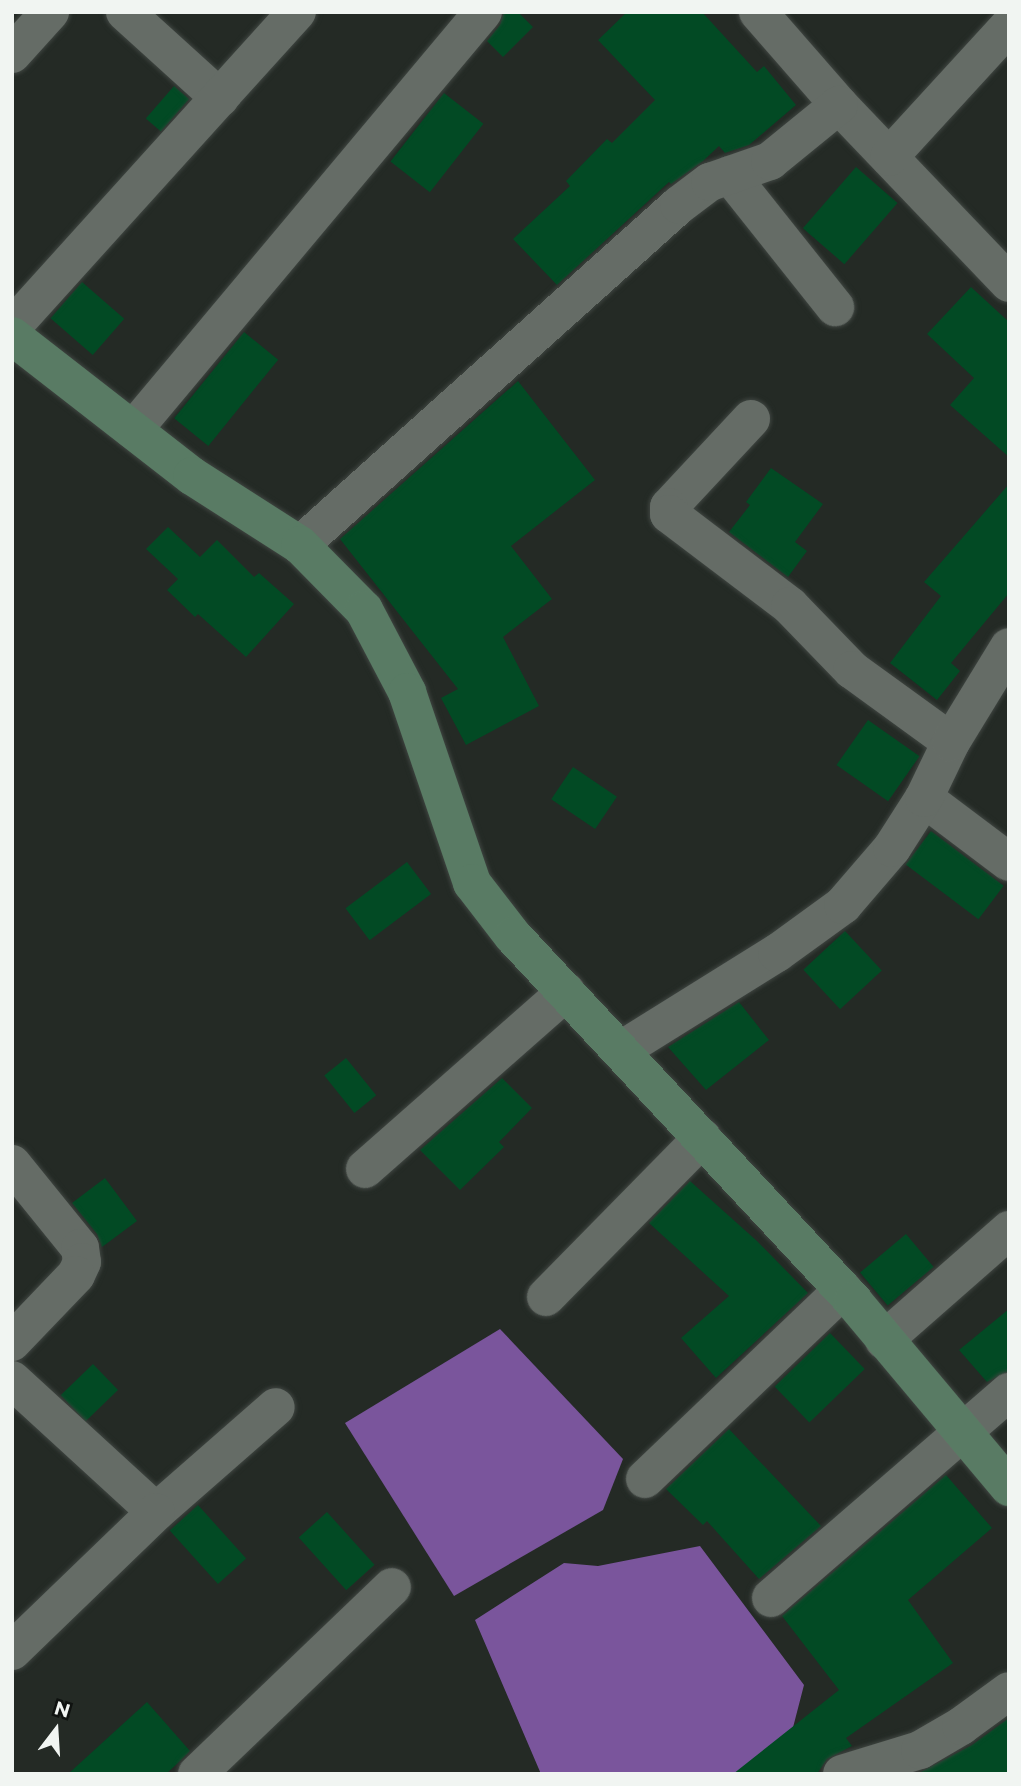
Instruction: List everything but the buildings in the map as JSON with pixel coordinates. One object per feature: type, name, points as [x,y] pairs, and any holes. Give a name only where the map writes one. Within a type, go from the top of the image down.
[{"type":"street","points":[[12,54],[50,12]]},
{"type":"street","points":[[125,12],[220,98]]},
{"type":"street","points":[[12,327],[297,12]]},
{"type":"street","points":[[133,430],[483,12]]},
{"type":"street","points":[[768,16],[839,105],[1009,283]]},
{"type":"street","points":[[889,157],[1009,26]]},
{"type":"street","points":[[300,545],[679,205],[710,182],[770,160],[839,105]]},
{"type":"street","points":[[730,175],[835,307]]},
{"type":"street","points":[[12,336],[192,476],[300,545],[364,610],[407,691],[472,883],[513,936],[843,1290],[1009,1487]]},
{"type":"street","points":[[751,419],[668,507],[669,514],[790,606],[852,670],[950,742]]},
{"type":"street","points":[[621,1050],[777,953],[843,905],[892,848],[924,798],[950,742],[1009,647]]},
{"type":"street","points":[[924,798],[1009,862]]},
{"type":"street","points":[[365,1168],[566,992]]},
{"type":"street","points":[[545,1297],[702,1138]]},
{"type":"street","points":[[12,1342],[76,1275],[82,1262],[80,1248],[13,1166]]},
{"type":"street","points":[[884,1340],[1009,1230]]},
{"type":"street","points":[[645,1479],[843,1290]]},
{"type":"street","points":[[12,1380],[156,1512]]},
{"type":"street","points":[[771,1598],[1009,1392]]},
{"type":"street","points":[[12,1651],[156,1512],[276,1407]]},
{"type":"street","points":[[197,1774],[392,1587]]},
{"type":"street","points":[[842,1774],[882,1767],[920,1750],[961,1726],[1009,1691]]},
{"type":"shaded area","points":[[500,1329],[623,1459],[603,1510],[454,1596],[345,1423]]},
{"type":"shaded area","points":[[700,1546],[804,1685],[782,1770],[777,1774],[541,1774],[475,1620],[564,1563],[598,1566]]}]
